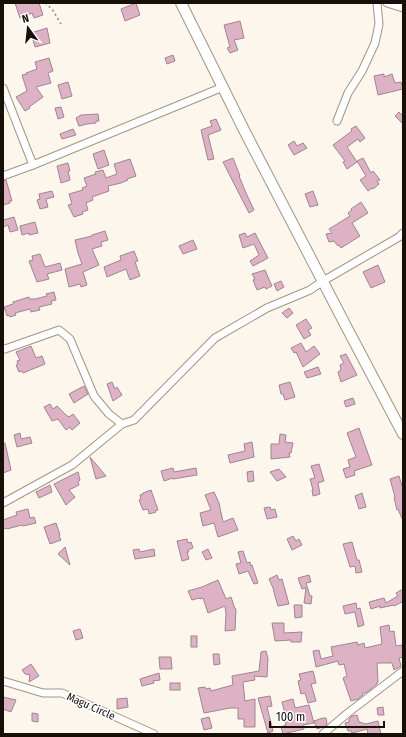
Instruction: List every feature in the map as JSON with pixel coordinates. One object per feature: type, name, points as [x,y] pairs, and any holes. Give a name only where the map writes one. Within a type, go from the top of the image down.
[{"type":"main road","points":[[181,3],[403,434]]},
{"type":"street","points":[[337,121],[348,93],[362,71],[375,43],[379,24],[377,3]]},
{"type":"street","points":[[387,3],[403,8]]},
{"type":"street","points":[[3,176],[223,87]]},
{"type":"street","points":[[3,88],[6,105],[33,165]]},
{"type":"street","points":[[3,503],[72,465],[122,424],[134,420],[215,338],[267,308],[310,290],[402,236]]},
{"type":"street","points":[[3,348],[5,349],[58,330],[70,339],[94,396],[109,414],[122,424]]},
{"type":"street","points":[[324,734],[349,712],[403,671]]},
{"type":"street","name":"Magu Circle","points":[[3,681],[43,693],[62,693],[154,734]]},
{"type":"path","points":[[45,3],[52,9],[61,24]]},
{"type":"building","points":[[15,3],[39,3],[43,15],[34,18],[32,13],[20,18]]},
{"type":"building","points":[[136,3],[140,15],[125,21],[121,9]]},
{"type":"building","points":[[240,21],[244,38],[234,40],[238,50],[230,53],[227,48],[230,47],[224,25]]},
{"type":"building","points":[[47,28],[50,43],[35,47],[31,33]]},
{"type":"building","points":[[173,55],[175,61],[167,64],[165,58]]},
{"type":"building","points":[[49,58],[53,71],[48,73],[51,83],[36,87],[43,97],[25,111],[16,97],[27,91],[22,75],[37,69],[35,62]]},
{"type":"building","points":[[384,74],[384,77],[392,74],[395,83],[401,82],[403,89],[378,95],[374,76]]},
{"type":"building","points":[[68,82],[72,96],[62,99],[58,85]]},
{"type":"building","points":[[61,107],[64,117],[58,119],[55,108]]},
{"type":"building","points":[[399,112],[403,116],[403,124],[395,116]]},
{"type":"building","points":[[98,114],[99,121],[96,121],[96,123],[79,126],[76,118],[81,115]]},
{"type":"building","points":[[216,119],[221,130],[208,135],[214,159],[208,160],[201,130],[212,126],[210,121]]},
{"type":"building","points":[[356,126],[365,138],[360,142],[358,139],[347,147],[357,162],[347,169],[343,162],[345,161],[333,145],[352,131],[351,129]]},
{"type":"building","points":[[73,129],[76,135],[62,139],[60,134]]},
{"type":"building","points":[[294,141],[297,146],[303,143],[307,148],[294,155],[288,145]]},
{"type":"building","points":[[104,150],[109,165],[98,169],[93,154]]},
{"type":"building","points":[[233,158],[254,210],[249,213],[223,162]]},
{"type":"building","points":[[363,158],[371,173],[373,171],[380,180],[377,181],[379,184],[368,191],[360,180],[366,176],[357,161]]},
{"type":"building","points":[[130,159],[136,176],[121,183],[108,186],[109,191],[92,197],[93,200],[86,203],[88,210],[82,212],[83,214],[74,217],[68,205],[72,204],[69,194],[83,190],[82,188],[87,186],[84,178],[96,174],[95,172],[103,170],[106,178],[117,174],[114,164]]},
{"type":"building","points":[[68,163],[70,180],[61,183],[57,166]]},
{"type":"building","points":[[6,180],[12,201],[9,201],[10,203],[3,205],[3,181]]},
{"type":"building","points":[[52,191],[54,197],[46,199],[48,207],[40,209],[37,200],[40,199],[39,194]]},
{"type":"building","points":[[313,191],[318,205],[310,207],[305,194]]},
{"type":"building","points":[[361,202],[368,213],[352,223],[360,236],[341,248],[334,241],[329,242],[326,234],[332,233],[329,229],[350,216],[348,213],[352,210],[351,209]]},
{"type":"building","points":[[14,217],[18,230],[10,232],[8,225],[3,227],[3,220]]},
{"type":"building","points":[[35,222],[38,233],[22,235],[20,226]]},
{"type":"building","points":[[105,231],[108,240],[101,242],[102,246],[92,249],[99,265],[83,272],[87,285],[81,287],[80,284],[69,287],[65,269],[82,264],[75,240]]},
{"type":"building","points":[[245,233],[247,237],[255,233],[268,258],[253,266],[250,261],[259,255],[254,244],[243,248],[239,235]]},
{"type":"building","points":[[193,240],[197,249],[183,254],[179,246]]},
{"type":"building","points":[[134,251],[138,261],[135,262],[140,276],[130,280],[126,269],[107,277],[104,267],[121,260],[120,256]]},
{"type":"building","points":[[40,254],[45,267],[60,263],[62,270],[47,274],[49,279],[37,282],[29,261],[33,260],[32,256]]},
{"type":"building","points":[[378,265],[385,282],[371,288],[363,272]]},
{"type":"building","points":[[265,270],[272,286],[266,289],[265,287],[257,290],[253,280],[255,279],[252,274]]},
{"type":"building","points":[[281,281],[284,287],[277,291],[274,284]]},
{"type":"building","points":[[54,292],[56,300],[51,301],[52,304],[39,307],[40,310],[31,312],[30,309],[15,313],[16,315],[10,317],[9,315],[7,316],[4,307],[13,304],[13,302],[29,297],[29,299],[35,299],[47,296],[46,294]]},
{"type":"building","points":[[289,308],[293,313],[287,318],[282,313]]},
{"type":"building","points":[[306,319],[312,328],[308,330],[311,335],[304,339],[296,325]]},
{"type":"building","points":[[301,343],[306,352],[314,346],[320,354],[303,367],[296,352],[294,353],[291,348]]},
{"type":"building","points":[[31,346],[36,358],[42,356],[45,364],[23,373],[22,371],[19,372],[16,365],[18,364],[17,361],[20,360],[16,352]]},
{"type":"building","points":[[346,354],[357,375],[341,382],[338,372],[341,370],[340,365],[344,363],[340,356]]},
{"type":"building","points":[[318,367],[321,374],[307,378],[304,372]]},
{"type":"building","points":[[112,382],[115,389],[117,387],[122,395],[113,401],[107,384]]},
{"type":"building","points":[[290,382],[295,397],[285,400],[283,394],[281,394],[279,385]]},
{"type":"building","points":[[84,386],[88,394],[74,403],[69,394]]},
{"type":"building","points":[[353,398],[355,404],[346,407],[344,401]]},
{"type":"building","points":[[50,404],[53,409],[57,406],[69,417],[73,414],[80,423],[72,430],[70,427],[66,430],[58,419],[52,421],[44,407]]},
{"type":"building","points":[[359,428],[372,465],[354,471],[355,475],[346,478],[343,469],[350,467],[348,460],[356,457],[347,433]]},
{"type":"building","points":[[20,433],[21,439],[30,437],[32,443],[17,447],[14,435]]},
{"type":"building","points":[[280,434],[286,435],[285,442],[293,443],[291,453],[289,453],[290,457],[271,459],[271,444],[279,444]]},
{"type":"building","points":[[252,442],[254,457],[230,463],[228,455],[245,451],[244,444]]},
{"type":"building","points":[[5,443],[11,470],[3,473],[3,444]]},
{"type":"building","points":[[90,457],[106,476],[96,479]]},
{"type":"building","points":[[319,464],[324,481],[318,483],[320,494],[313,496],[310,479],[315,478],[311,466]]},
{"type":"building","points":[[173,468],[174,472],[196,468],[197,475],[173,478],[164,481],[161,471]]},
{"type":"building","points":[[279,469],[286,477],[277,481],[270,472]]},
{"type":"building","points":[[253,471],[254,481],[248,482],[247,472]]},
{"type":"building","points":[[78,472],[80,480],[78,482],[79,485],[69,490],[75,497],[66,505],[54,484]]},
{"type":"building","points":[[399,476],[403,486],[403,521],[398,509],[397,510],[390,479]]},
{"type":"building","points":[[50,485],[52,492],[39,498],[36,492]]},
{"type":"building","points":[[151,490],[158,510],[149,514],[148,509],[143,510],[139,500],[141,499],[140,495]]},
{"type":"building","points":[[214,492],[219,503],[223,522],[233,518],[238,530],[218,537],[214,523],[203,526],[200,513],[211,510],[205,495]]},
{"type":"building","points":[[362,493],[366,507],[359,509],[355,496]]},
{"type":"building","points":[[270,507],[271,510],[275,509],[277,517],[267,519],[264,508]]},
{"type":"building","points":[[28,509],[30,518],[34,517],[36,523],[3,529],[3,520],[17,515],[16,512]]},
{"type":"building","points":[[56,523],[61,540],[50,544],[44,527]]},
{"type":"building","points":[[293,536],[296,541],[299,539],[302,545],[292,550],[287,539]]},
{"type":"building","points":[[187,539],[188,543],[191,542],[193,548],[187,552],[189,559],[182,561],[177,541]]},
{"type":"building","points":[[352,542],[362,572],[356,573],[355,566],[350,567],[343,544]]},
{"type":"building","points":[[65,547],[70,565],[58,554]]},
{"type":"building","points":[[139,549],[140,552],[154,549],[155,556],[135,559],[133,550]]},
{"type":"building","points":[[208,549],[212,558],[206,560],[202,552]]},
{"type":"building","points":[[243,551],[247,563],[250,562],[251,566],[252,565],[258,583],[254,584],[248,571],[239,574],[236,564],[241,563],[238,552]]},
{"type":"building","points":[[277,575],[279,580],[282,579],[289,604],[278,606],[269,579]]},
{"type":"building","points":[[309,575],[311,582],[306,583],[310,596],[312,596],[311,604],[304,603],[306,588],[302,589],[298,578]]},
{"type":"building","points":[[218,580],[226,599],[231,597],[236,609],[235,630],[225,631],[225,606],[208,613],[203,598],[192,600],[188,591]]},
{"type":"building","points":[[403,589],[403,604],[402,602],[394,606],[380,608],[380,606],[371,609],[369,602],[384,598],[386,603],[398,596],[396,593]]},
{"type":"building","points":[[356,603],[357,609],[360,608],[364,625],[358,627],[355,612],[345,614],[343,606]]},
{"type":"building","points":[[294,605],[302,605],[302,617],[295,618]]},
{"type":"building","points":[[272,623],[284,623],[284,633],[302,632],[301,642],[291,642],[291,640],[275,641]]},
{"type":"building","points":[[389,625],[390,632],[394,631],[396,646],[402,645],[403,657],[399,658],[401,666],[394,670],[392,663],[377,663],[377,684],[362,694],[363,695],[358,699],[351,701],[343,678],[347,676],[344,664],[339,665],[338,661],[316,667],[313,651],[319,650],[321,659],[333,656],[331,647],[357,642],[358,645],[364,643],[365,648],[382,644],[380,627]]},
{"type":"building","points":[[80,629],[83,638],[76,640],[73,631]]},
{"type":"building","points":[[191,636],[197,636],[197,647],[191,647]]},
{"type":"building","points":[[266,651],[268,659],[267,677],[254,676],[255,680],[243,682],[245,701],[255,699],[255,727],[244,727],[244,719],[238,719],[238,708],[204,713],[198,688],[210,688],[211,691],[233,685],[232,676],[259,671],[261,652]]},
{"type":"building","points":[[213,654],[219,654],[220,664],[214,665]]},
{"type":"building","points":[[159,657],[171,657],[172,669],[160,669]]},
{"type":"building","points":[[31,664],[39,676],[29,682],[30,675],[25,674],[22,670]]},
{"type":"building","points":[[313,671],[316,683],[311,684],[316,701],[308,703],[305,693],[301,694],[298,681],[301,680],[299,674]]},
{"type":"building","points":[[159,673],[160,680],[153,681],[154,683],[142,686],[140,679]]},
{"type":"building","points":[[170,683],[180,683],[180,690],[170,690]]},
{"type":"building","points":[[270,696],[272,706],[267,707],[273,731],[268,733],[258,698]]},
{"type":"building","points":[[3,697],[16,700],[11,712],[3,709]]},
{"type":"building","points":[[127,698],[128,707],[117,709],[117,699]]},
{"type":"building","points":[[293,699],[295,708],[309,705],[314,723],[303,725],[304,729],[283,734],[281,727],[286,725],[284,719],[286,718],[282,702]]},
{"type":"building","points":[[383,707],[384,715],[378,715],[377,708]]},
{"type":"building","points":[[32,713],[38,714],[38,722],[32,721]]},
{"type":"building","points":[[357,715],[359,722],[366,724],[378,721],[381,734],[368,734],[367,729],[352,733],[351,731],[348,731],[345,723],[349,722],[349,719],[352,716]]},
{"type":"building","points":[[209,717],[212,728],[204,730],[201,719]]},
{"type":"building","points":[[326,718],[327,724],[317,729],[314,721]]}]
